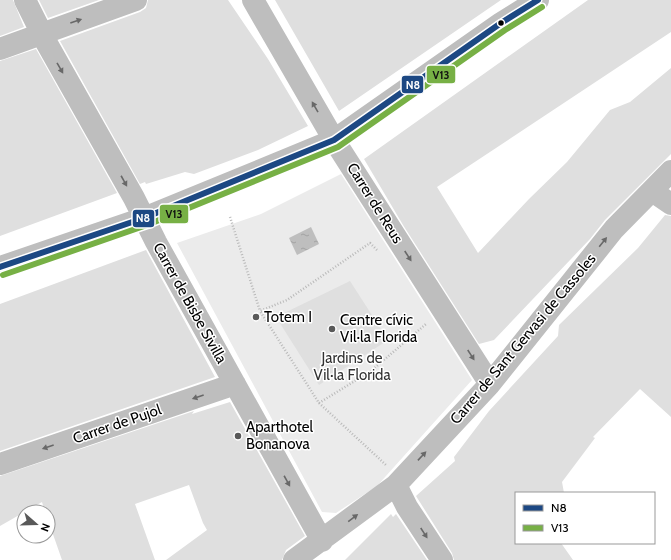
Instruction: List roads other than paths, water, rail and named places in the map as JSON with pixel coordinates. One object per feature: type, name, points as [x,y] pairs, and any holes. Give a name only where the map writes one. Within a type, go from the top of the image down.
[{"type":"street","name":"Carrer de Bisbe Sivilla","points":[[25,0],[156,242],[322,541]]},
{"type":"street","points":[[0,49],[136,0]]},
{"type":"street","name":"Carrer de Reus","points":[[253,0],[334,140],[490,384]]},
{"type":"street","points":[[0,267],[144,218],[334,140],[501,23],[538,0]]},
{"type":"street","name":"Carrer de Sant Gervasi de Cassoles","points":[[294,560],[322,541],[396,485],[490,384],[614,229],[671,171]]},
{"type":"street","points":[[652,191],[671,204]]},
{"type":"street","name":"Carrer de Pujol","points":[[0,464],[235,384]]},
{"type":"street","points":[[396,485],[407,507],[442,560]]},
{"type":"water","points":[[311,227],[319,244],[297,255],[289,238]]},
{"type":"place","name":"Totem I","points":[[256,317]]},
{"type":"place","name":"Centre cívic Vil·la Florida","points":[[332,329]]},
{"type":"place","name":"Aparthotel Bonanova","points":[[238,436]]},
{"type":"park label","name":"Jardins de Vil·la Florida","points":[[352,366]]}]
